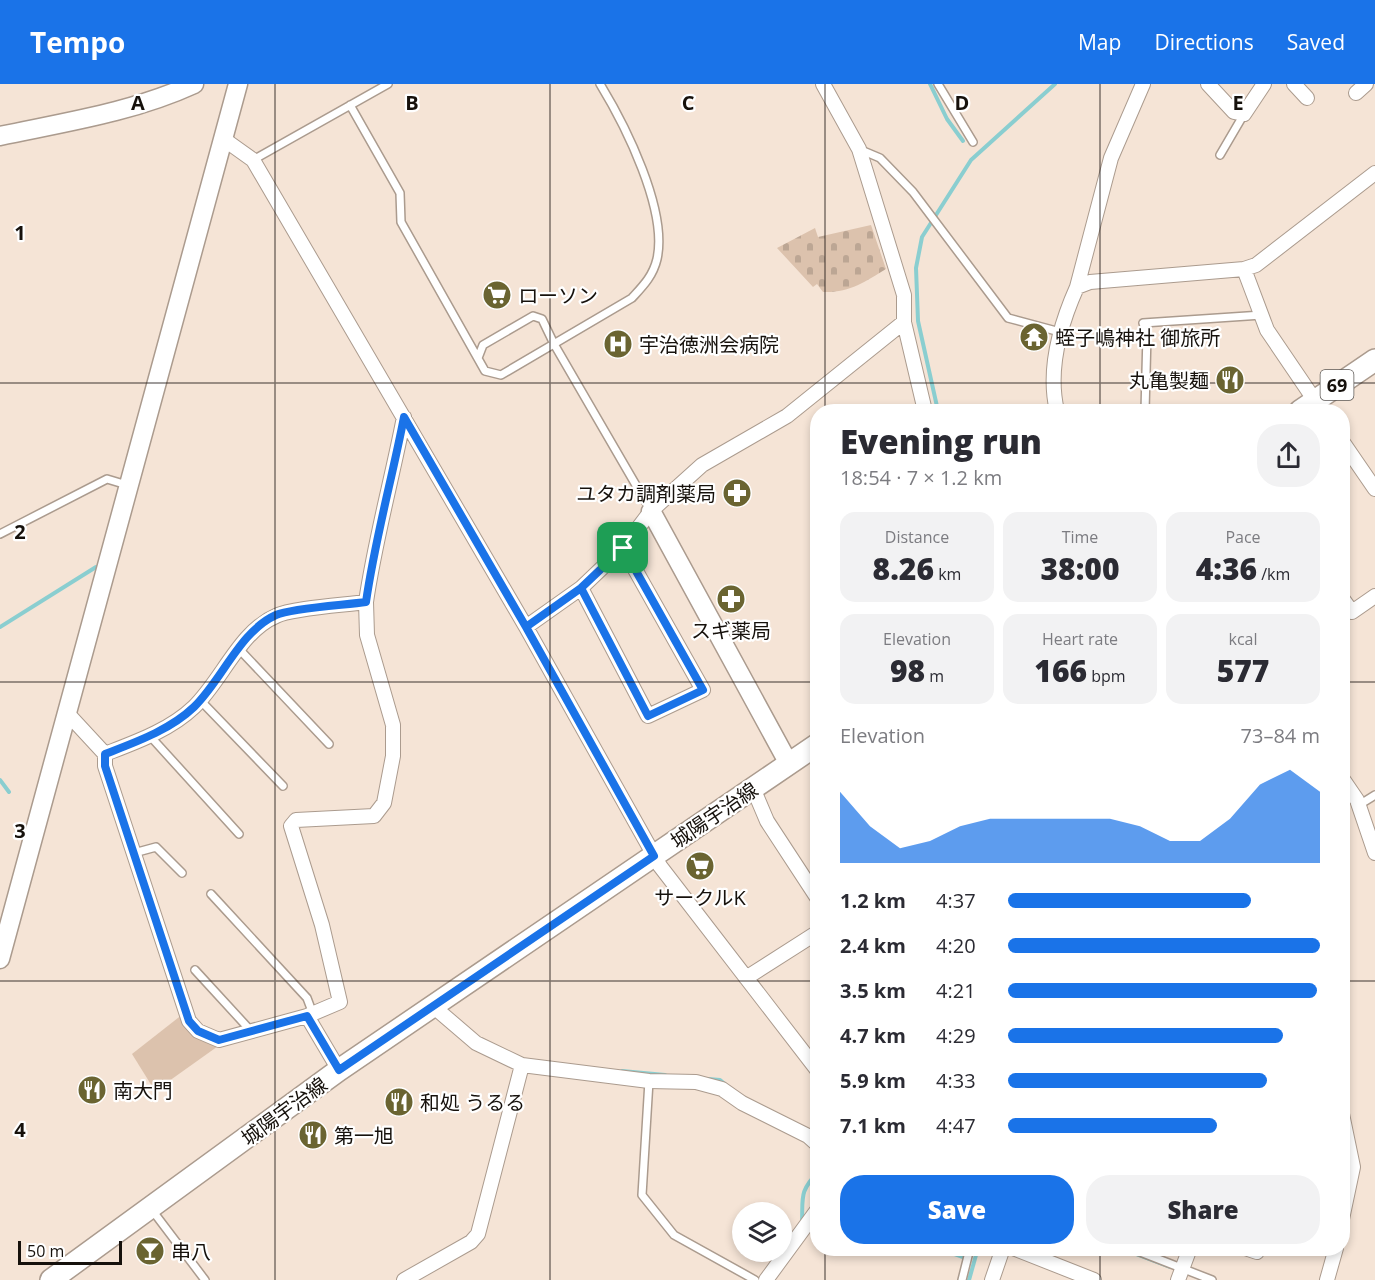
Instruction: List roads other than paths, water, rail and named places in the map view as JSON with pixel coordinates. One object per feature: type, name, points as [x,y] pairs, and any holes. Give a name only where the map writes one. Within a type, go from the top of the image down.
[{"type":"main road","name":"69","points":[[1317,404],[1375,360]]},
{"type":"main road","name":"城陽宇治線","points":[[51,1280],[339,1070],[810,750]]},
{"type":"street","points":[[0,135],[98,116],[173,89],[194,84]]},
{"type":"street","points":[[0,959],[225,140],[238,84]]},
{"type":"street","points":[[823,84],[859,149],[904,295],[904,322],[923,404]]},
{"type":"street","points":[[1056,404],[1053,378],[1060,332],[1077,287],[1111,158],[1143,84]]},
{"type":"street","points":[[1209,84],[1234,112],[1244,114],[1264,84]]},
{"type":"street","points":[[1294,84],[1307,98]]},
{"type":"street","points":[[225,140],[253,160],[526,627],[654,856],[810,1061]]},
{"type":"street","points":[[1077,287],[1090,282],[1244,269],[1256,265],[1375,173]]},
{"type":"street","points":[[1244,269],[1267,330],[1310,404]]},
{"type":"street","points":[[526,627],[581,588],[623,548],[651,511],[702,465],[787,416],[904,322]]},
{"type":"street","points":[[68,714],[105,754],[105,766],[189,1021],[198,1031],[219,1040],[310,1015],[340,1002],[322,925],[291,826],[296,820],[374,816],[384,803],[393,756],[393,725],[367,635],[366,602],[374,548],[389,497],[404,417]]},
{"type":"street","points":[[1350,453],[1375,489]]},
{"type":"street","points":[[651,511],[789,764]]},
{"type":"street","points":[[581,588],[648,716],[703,690],[623,548]]},
{"type":"street","points":[[1350,609],[1352,612],[1375,596]]},
{"type":"street","points":[[105,754],[150,736],[172,724],[200,700],[254,630],[276,615],[366,602]]},
{"type":"street","points":[[753,788],[767,820],[810,887]]},
{"type":"street","points":[[1350,791],[1359,805],[1375,853]]},
{"type":"street","points":[[746,978],[810,937]]},
{"type":"street","points":[[434,1007],[476,1043],[522,1065],[649,1081],[696,1082],[723,1089],[742,1103],[810,1138]]},
{"type":"street","points":[[310,1015],[339,1070]]},
{"type":"street","points":[[404,1280],[471,1242],[478,1234],[522,1065]]},
{"type":"street","points":[[1350,1153],[1353,1167],[1350,1181]]},
{"type":"street","points":[[766,1280],[810,1220]]},
{"type":"street","points":[[992,1280],[1000,1256]]},
{"type":"street","points":[[1033,1256],[1094,1280]]},
{"type":"street","points":[[1180,1274],[1187,1256]]},
{"type":"street","points":[[1327,1280],[1334,1256]]},
{"type":"lane","points":[[253,160],[388,84]]},
{"type":"lane","points":[[350,105],[400,193],[401,222],[485,371],[501,375],[632,298],[649,280],[657,258],[658,233],[639,159],[620,117],[600,84]]},
{"type":"lane","points":[[938,84],[973,142]]},
{"type":"lane","points":[[1220,155],[1244,114]]},
{"type":"lane","points":[[859,149],[880,158],[927,208],[1008,318],[1060,332]]},
{"type":"lane","points":[[478,358],[483,345],[533,315],[542,319],[554,344],[651,511]]},
{"type":"lane","points":[[1145,404],[1147,334],[1143,323],[1262,315]]},
{"type":"lane","points":[[0,534],[107,479],[130,485]]},
{"type":"lane","points":[[238,649],[329,744]]},
{"type":"lane","points":[[200,700],[283,786]]},
{"type":"lane","points":[[150,736],[166,758],[239,834]]},
{"type":"lane","points":[[1359,805],[1375,795]]},
{"type":"lane","points":[[134,853],[156,847],[182,873]]},
{"type":"lane","points":[[211,894],[307,998],[310,1015]]},
{"type":"lane","points":[[195,970],[251,1031]]},
{"type":"lane","points":[[649,1081],[642,1195],[674,1234],[756,1280]]},
{"type":"lane","points":[[150,1208],[205,1280]]},
{"type":"lane","points":[[962,1280],[968,1256]]},
{"type":"lane","points":[[1145,1256],[1180,1274],[1212,1280]]},
{"type":"waterway","points":[[930,84],[947,119],[963,141]]},
{"type":"waterway","points":[[936,404],[918,321],[916,268],[922,237],[971,160],[1055,84]]},
{"type":"waterway","points":[[0,627],[96,567]]},
{"type":"waterway","points":[[0,780],[9,792]]},
{"type":"waterway","points":[[622,1071],[665,1075]]},
{"type":"waterway","points":[[708,1079],[720,1080],[726,1085]]},
{"type":"waterway","points":[[802,1222],[802,1200],[810,1182]]},
{"type":"waterway","points":[[969,1280],[976,1256]]},
{"type":"waterway","points":[[1141,1256],[1170,1267]]},
{"type":"place","name":"ローソン","points":[[497,295]]},
{"type":"place","name":"蛭子嶋神社 御旅所","points":[[1034,337]]},
{"type":"place","name":"宇治徳洲会病院","points":[[618,344]]},
{"type":"place","name":"丸亀製麺","points":[[1230,380]]},
{"type":"place","name":"ユタカ調剤薬局","points":[[737,493]]},
{"type":"place","name":"スギ薬局","points":[[731,599]]},
{"type":"place","name":"サークルK","points":[[700,866]]},
{"type":"place","name":"南大門","points":[[92,1090]]},
{"type":"place","name":"和処 うるる","points":[[399,1102]]},
{"type":"place","name":"第一旭","points":[[313,1135]]},
{"type":"place","name":"串八","points":[[150,1251]]}]
